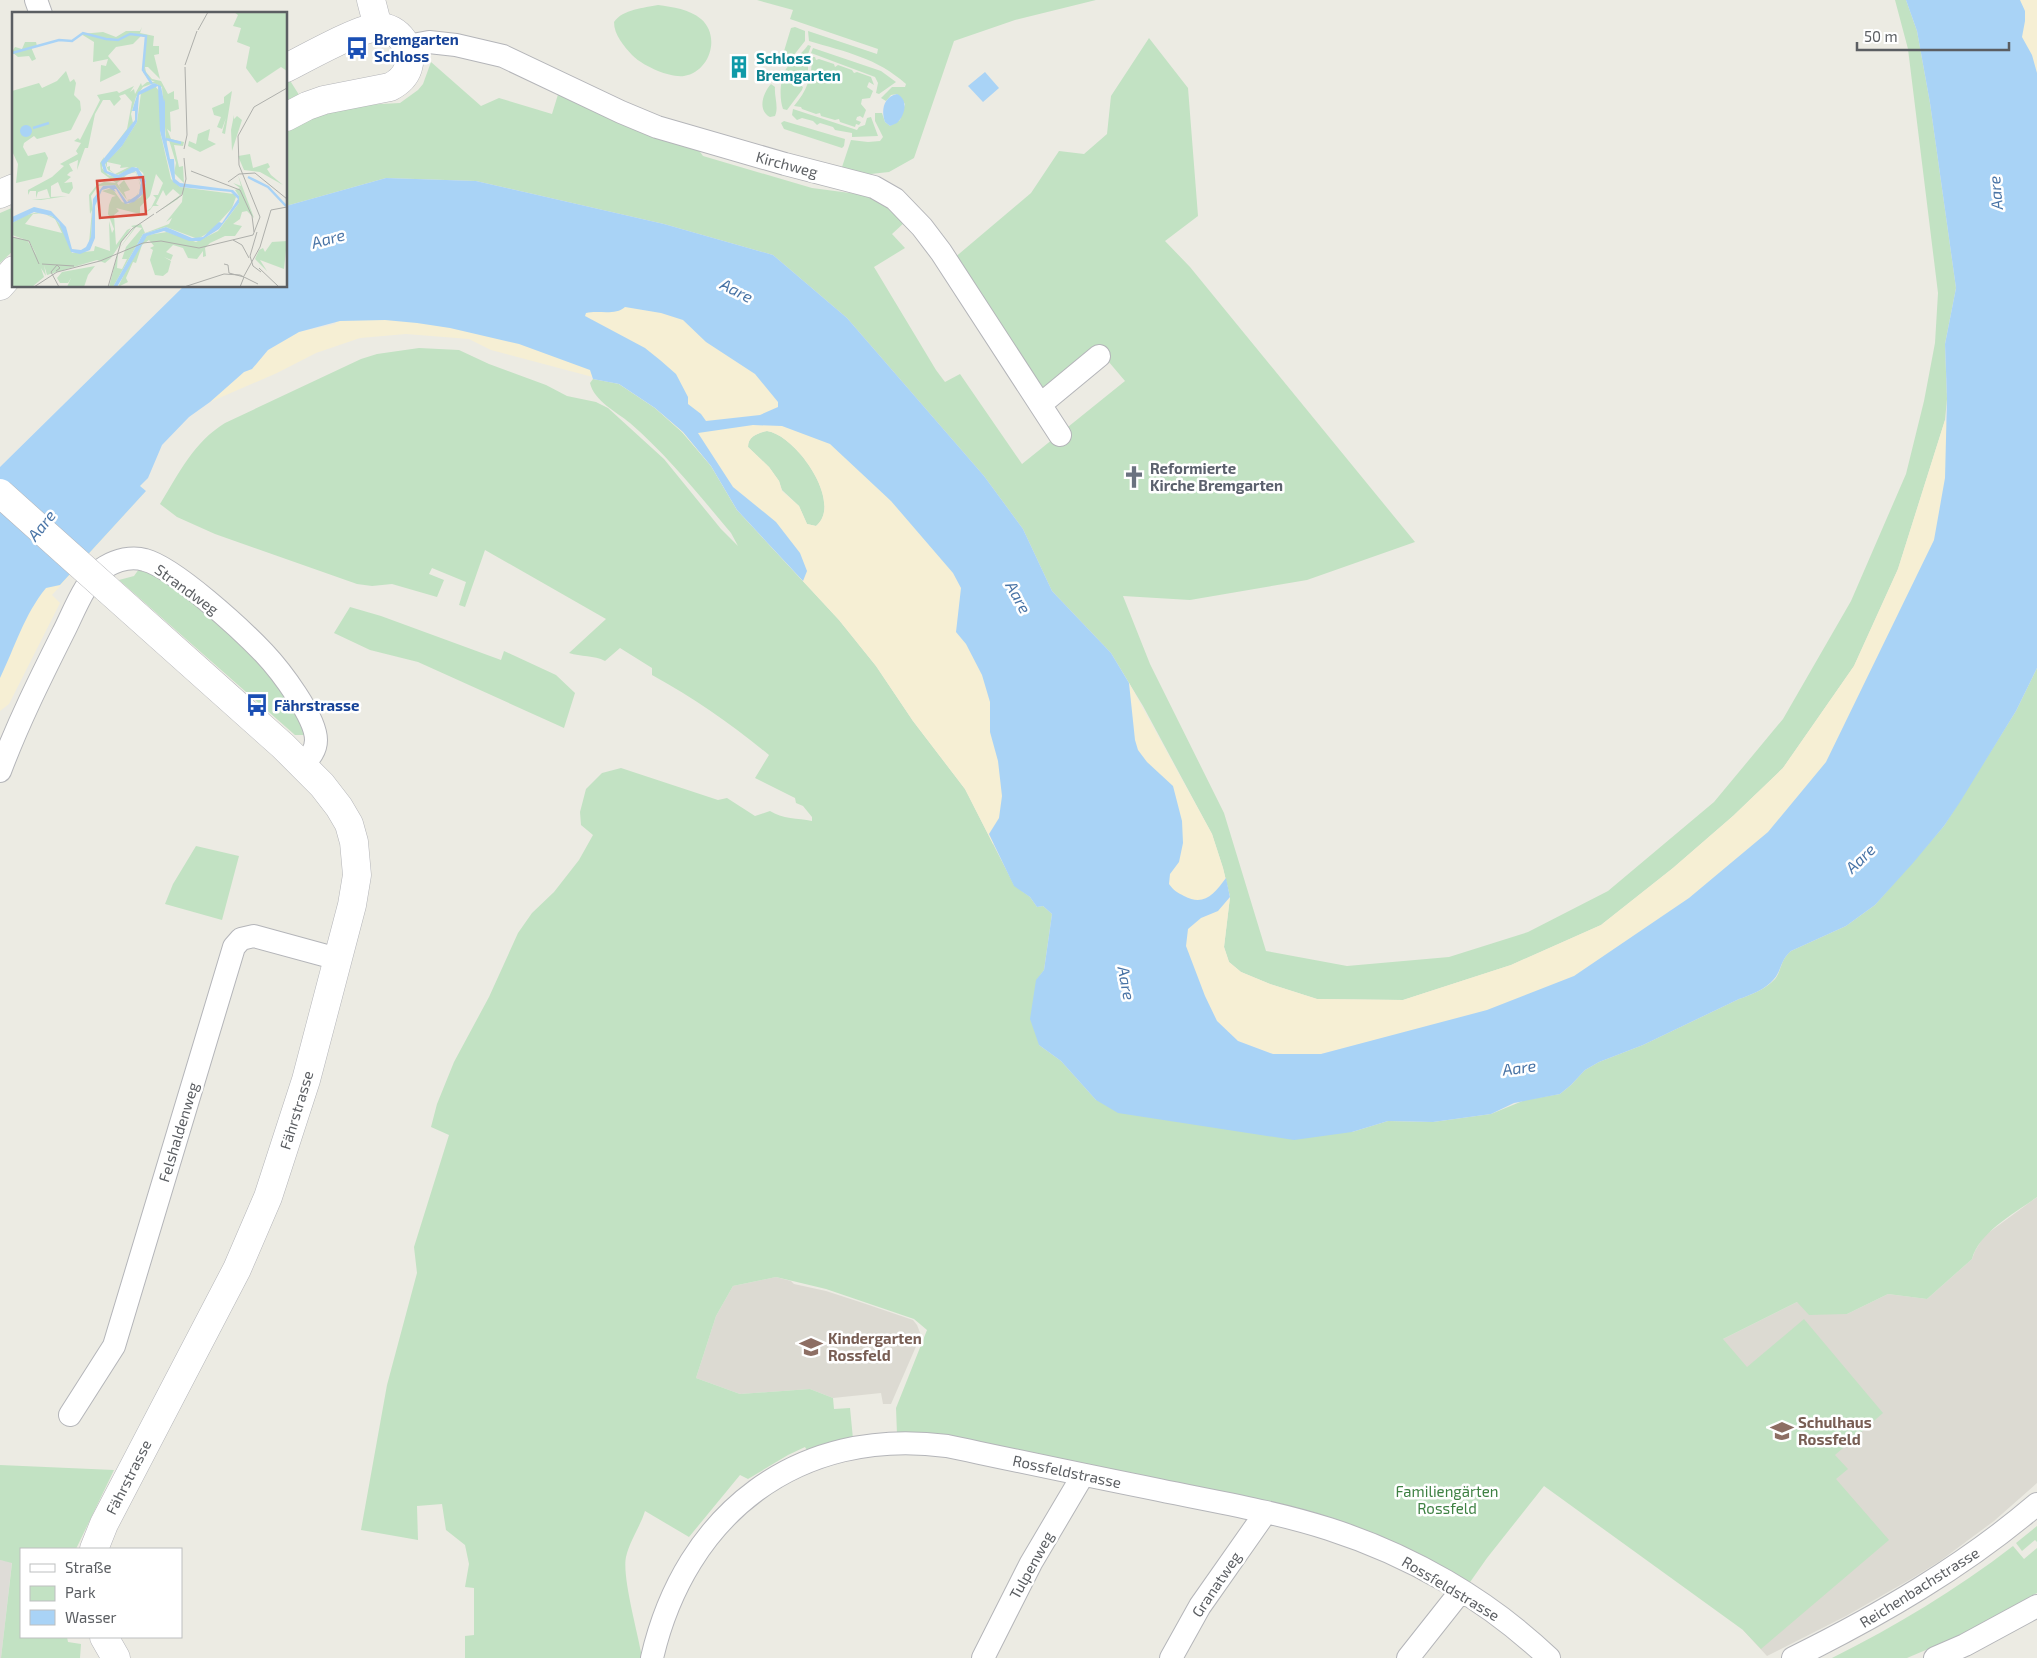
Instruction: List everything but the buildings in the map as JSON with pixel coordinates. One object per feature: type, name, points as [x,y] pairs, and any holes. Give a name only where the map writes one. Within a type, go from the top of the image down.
[{"type":"street","points":[[36,0],[40,12]]},
{"type":"street","points":[[371,0],[378,27]]},
{"type":"street","points":[[288,67],[352,36],[378,27],[393,30],[407,46],[409,54],[408,68],[402,79],[390,87],[324,100],[306,106],[288,116]]},
{"type":"street","name":"Kirchweg","points":[[407,46],[429,42],[456,45],[503,56],[620,112],[657,127],[785,164],[874,186],[895,199],[936,246],[1060,435]]},
{"type":"street","points":[[0,194],[12,189]]},
{"type":"street","points":[[0,286],[12,272]]},
{"type":"street","points":[[1041,404],[1099,356]]},
{"type":"street","name":"Fährstrasse","points":[[0,493],[283,746],[322,786],[339,807],[349,824],[354,842],[357,875],[356,888],[306,1080],[268,1197],[237,1269],[104,1524],[94,1548]]},
{"type":"street","name":"Strandweg","points":[[0,771],[30,697],[89,584],[104,567],[132,558],[146,560],[172,574],[229,621],[265,654],[301,702],[315,733],[315,749],[302,766]]},
{"type":"street","name":"Felshaldenweg","points":[[70,1415],[114,1346],[234,947],[241,939],[254,936],[338,958]]},
{"type":"street","name":"Rossfeldstrasse","points":[[652,1658],[664,1616],[675,1591],[706,1539],[730,1511],[753,1492],[804,1463],[836,1451],[866,1445],[926,1443],[1266,1512],[1327,1528],[1370,1543],[1424,1569],[1509,1623],[1549,1658]]},
{"type":"street","name":"Tulpenweg","points":[[983,1658],[1032,1563],[1084,1475]]},
{"type":"street","name":"Reichenbachstrasse","points":[[1793,1658],[1860,1624],[1926,1586],[1975,1553],[2037,1504]]},
{"type":"street","name":"Granatweg","points":[[1171,1658],[1200,1606],[1266,1512]]},
{"type":"street","points":[[1408,1658],[1461,1591]]},
{"type":"street","points":[[1935,1658],[1965,1645],[2037,1606]]},
{"type":"street","points":[[105,1638],[116,1658]]},
{"type":"shaded area","name":"Schulhaus Rossfeld","points":[[2037,1197],[2037,1483],[1994,1521],[1940,1561],[1846,1616],[1767,1656],[1743,1630],[1723,1339],[1797,1302],[1847,1314],[1888,1294],[1927,1299],[1972,1259],[1984,1236]]},
{"type":"shaded area","name":"Kindergarten Rossfeld","points":[[776,1277],[791,1281],[794,1284],[826,1291],[913,1320],[921,1335],[891,1404],[883,1404],[881,1393],[833,1398],[810,1389],[740,1394],[696,1378],[716,1316],[733,1286]]},
{"type":"shaded area","points":[[0,1560],[12,1562],[1,1658],[0,1658]]},
{"type":"green space","points":[[757,0],[1096,0],[1015,20],[954,41],[914,158],[889,172],[852,176],[840,173],[851,140],[880,141],[883,137],[875,121],[875,113],[882,113],[885,122],[890,126],[900,120],[905,104],[897,94],[891,95],[886,101],[881,98],[892,87],[905,87],[906,84],[895,75],[872,62],[809,41],[808,31],[877,54],[878,49],[790,19],[793,10]]},
{"type":"green space","points":[[1895,0],[1906,0],[1917,31],[1930,103],[1956,288],[1945,344],[1947,399],[1945,420],[1898,569],[1854,666],[1783,768],[1733,816],[1673,868],[1601,925],[1511,965],[1403,1000],[1317,999],[1270,984],[1241,972],[1229,962],[1224,947],[1230,897],[1212,834],[1143,706],[1111,653],[1052,591],[1023,529],[984,476],[847,318],[773,255],[664,224],[476,181],[386,178],[288,205],[288,126],[343,106],[400,103],[423,84],[431,62],[481,106],[499,98],[552,114],[560,88],[695,145],[703,156],[812,188],[865,195],[891,209],[905,222],[892,234],[905,248],[874,267],[945,382],[960,374],[1022,464],[1125,381],[1097,348],[1043,395],[953,259],[1031,193],[1059,151],[1084,154],[1107,134],[1111,96],[1149,38],[1188,88],[1198,216],[1165,241],[1190,267],[1415,542],[1307,580],[1190,600],[1123,596],[1150,664],[1224,813],[1266,951],[1347,966],[1449,957],[1528,932],[1608,891],[1714,802],[1783,719],[1851,601],[1906,474],[1924,401],[1935,343],[1938,293],[1908,49]]},
{"type":"green space","points":[[658,5],[691,13],[701,19],[707,26],[711,43],[710,52],[706,61],[693,73],[684,76],[674,76],[651,68],[632,55],[618,36],[614,22],[623,14]]},
{"type":"green space","points":[[795,27],[805,31],[805,41],[786,65],[782,64],[781,61],[791,28]]},
{"type":"green space","points":[[808,45],[811,46],[808,54],[807,78],[800,76],[797,80],[798,84],[803,87],[802,90],[787,110],[783,109],[781,100],[782,78],[788,66]]},
{"type":"green space","points":[[813,48],[881,71],[896,82],[879,94],[876,93],[878,83],[875,77],[811,53]]},
{"type":"green space","points":[[812,57],[815,57],[816,60],[819,59],[834,64],[835,67],[838,65],[852,70],[854,73],[857,72],[871,77],[874,85],[869,82],[867,87],[873,91],[870,98],[862,99],[861,104],[866,110],[863,118],[857,117],[856,120],[861,122],[859,125],[856,124],[855,127],[840,122],[839,119],[835,120],[821,116],[820,113],[816,114],[794,106],[808,83]]},
{"type":"green space","points":[[288,80],[301,98],[288,104]]},
{"type":"green space","points":[[771,84],[775,87],[777,109],[775,116],[770,117],[762,106],[766,92]]},
{"type":"green space","points":[[793,109],[857,130],[865,125],[867,118],[871,117],[878,136],[852,137],[852,133],[835,130],[833,127],[820,123],[817,125],[813,121],[802,118],[797,120],[792,115]]},
{"type":"green space","points":[[784,121],[845,139],[844,146],[842,148],[784,129],[781,123]]},
{"type":"green space","points":[[12,208],[12,252],[0,263],[0,213]]},
{"type":"green space","name":"Familiengärten Rossfeld","points":[[419,348],[459,350],[489,364],[546,385],[567,396],[596,402],[608,408],[664,459],[721,529],[738,546],[731,533],[670,462],[630,423],[601,401],[590,383],[593,379],[619,384],[655,408],[682,432],[711,466],[737,510],[839,620],[876,666],[913,721],[965,789],[1014,885],[1030,897],[1037,907],[1043,906],[1052,914],[1044,970],[1036,981],[1039,1045],[1061,1061],[1096,1100],[1352,1132],[1388,1121],[1433,1122],[1491,1114],[1525,1100],[1560,1094],[1585,1070],[1599,1062],[1643,1045],[1763,989],[1775,979],[1787,954],[1791,951],[1846,926],[1875,905],[1944,826],[2016,711],[2037,668],[2037,1197],[1990,1232],[1976,1249],[1972,1259],[1927,1299],[1888,1294],[1847,1314],[1809,1315],[1797,1302],[1723,1339],[1747,1367],[1804,1319],[1883,1413],[1835,1455],[1848,1469],[1836,1479],[1889,1540],[1761,1649],[1743,1630],[1544,1486],[1468,1585],[1421,1558],[897,1434],[896,1408],[927,1330],[914,1319],[826,1289],[776,1277],[733,1286],[716,1316],[696,1378],[740,1394],[810,1389],[833,1398],[834,1409],[850,1408],[853,1439],[808,1452],[805,1447],[748,1479],[740,1475],[689,1537],[645,1511],[632,1539],[625,1566],[641,1652],[644,1653],[643,1658],[465,1658],[465,1636],[474,1635],[474,1588],[465,1587],[469,1564],[465,1545],[446,1530],[442,1504],[417,1506],[418,1540],[361,1530],[387,1385],[417,1273],[414,1247],[449,1135],[431,1127],[437,1104],[454,1062],[489,997],[518,933],[532,913],[554,892],[579,860],[593,835],[581,825],[580,812],[586,789],[602,773],[621,768],[718,800],[727,798],[755,816],[770,811],[785,817],[812,821],[812,817],[803,806],[796,803],[795,798],[755,778],[769,755],[713,712],[652,675],[652,668],[620,648],[605,661],[569,653],[606,619],[485,550],[465,607],[459,605],[466,582],[432,568],[429,574],[444,580],[437,597],[392,584],[372,586],[357,584],[215,534],[177,517],[160,504],[188,459],[204,439],[225,423],[361,359],[377,354]]},
{"type":"green space","points":[[767,431],[779,435],[791,444],[813,471],[824,502],[823,515],[816,526],[807,524],[799,506],[782,490],[779,481],[769,467],[748,447],[748,443],[752,438],[757,434]]},
{"type":"green space","points":[[139,569],[148,572],[194,600],[271,674],[308,735],[295,735],[119,580],[134,576]]},
{"type":"green space","points":[[350,607],[381,616],[501,660],[504,651],[556,675],[575,693],[564,728],[418,662],[370,650],[334,633]]},
{"type":"green space","points":[[196,846],[239,856],[222,920],[165,904],[173,884]]},
{"type":"green space","points":[[0,1465],[114,1470],[76,1548],[20,1548],[20,1638],[67,1638],[68,1642],[81,1644],[80,1658],[1,1658],[12,1563],[0,1560]]},
{"type":"green space","points":[[2037,1526],[2037,1542],[2035,1540],[2022,1551],[2016,1543]]},
{"type":"green space","points":[[2013,1546],[2024,1559],[2037,1548],[2037,1593],[1961,1635],[1907,1658],[1832,1658],[1925,1606],[1970,1578]]},
{"type":"sand","points":[[2006,0],[2037,0],[2037,201]]},
{"type":"sand","points":[[501,299],[691,304],[882,482],[962,574],[1008,766],[1003,827],[993,844],[965,789],[913,721],[876,666],[839,620],[737,510],[711,466],[682,432],[655,408],[619,384],[491,350],[469,339],[406,334],[360,338],[316,353],[277,373],[210,402],[244,372],[252,369],[268,350],[299,332],[335,324],[347,302]],"holes":[[[767,431],[779,435],[803,457],[813,471],[820,487],[824,502],[823,515],[816,526],[807,524],[799,506],[782,491],[779,481],[769,467],[748,447],[750,440],[760,433]]]},
{"type":"sand","points":[[1945,420],[1964,469],[1856,764],[1645,971],[1321,1054],[1273,1054],[1238,1041],[1217,1021],[1205,996],[1198,994],[1169,884],[1121,736],[1129,683],[1212,834],[1230,897],[1224,947],[1229,962],[1241,972],[1270,984],[1317,999],[1403,1000],[1511,965],[1601,925],[1673,868],[1733,816],[1783,768],[1854,666],[1898,569]]},
{"type":"sand","points":[[140,486],[146,491],[52,595],[60,603],[9,704],[0,711],[0,643],[15,621]]},
{"type":"water","name":"Aare","points":[[1906,0],[2020,0],[2025,11],[2022,37],[2032,55],[2037,73],[2037,668],[2016,711],[1944,826],[1875,905],[1846,926],[1787,954],[1774,979],[1763,989],[1643,1045],[1599,1062],[1585,1070],[1560,1094],[1514,1103],[1491,1114],[1433,1122],[1388,1121],[1352,1132],[1294,1140],[1118,1113],[1096,1100],[1061,1061],[1039,1045],[1030,1019],[1036,980],[1044,970],[1052,914],[1043,906],[1037,907],[1030,897],[1014,886],[989,834],[999,818],[1002,796],[998,761],[990,732],[990,702],[982,675],[966,644],[956,632],[961,588],[953,573],[891,501],[830,444],[782,426],[753,425],[698,433],[733,487],[776,522],[800,553],[807,571],[803,581],[737,510],[711,466],[683,432],[655,408],[619,384],[593,379],[590,370],[519,344],[450,328],[417,323],[385,320],[340,321],[299,332],[268,350],[252,369],[244,372],[210,402],[189,417],[162,445],[148,478],[140,486],[146,491],[60,585],[46,588],[38,598],[0,678],[0,467],[182,288],[288,288],[288,205],[386,178],[476,181],[664,224],[773,255],[847,318],[984,476],[1023,529],[1052,591],[1111,653],[1129,683],[1135,740],[1138,750],[1147,762],[1173,786],[1182,821],[1183,843],[1179,862],[1170,874],[1169,884],[1180,894],[1197,900],[1213,894],[1226,878],[1230,897],[1218,911],[1201,918],[1188,929],[1186,946],[1205,996],[1217,1021],[1238,1041],[1273,1054],[1321,1054],[1487,1010],[1574,976],[1689,898],[1768,832],[1826,762],[1934,540],[1945,478],[1947,399],[1945,344],[1956,288],[1930,103],[1917,31]],"holes":[[[625,307],[661,313],[683,320],[706,342],[755,374],[778,402],[778,407],[760,415],[706,421],[701,414],[688,404],[688,397],[676,374],[660,360],[645,348],[585,316],[586,313],[612,312]]]},
{"type":"water","points":[[985,72],[999,88],[983,102],[968,86]]},
{"type":"water","points":[[897,94],[903,100],[905,108],[897,123],[890,126],[885,122],[883,109],[886,101]]},
{"type":"place","name":"Bremgarten Schloss","points":[[357,48]]},
{"type":"place","name":"Schloss Bremgarten","points":[[739,67]]},
{"type":"place","name":"Reformierte Kirche Bremgarten","points":[[1134,477]]},
{"type":"place","name":"Fährstrasse","points":[[257,705]]},
{"type":"place","name":"Kindergarten Rossfeld","points":[[811,1347]]},
{"type":"place","name":"Schulhaus Rossfeld","points":[[1782,1431]]}]
